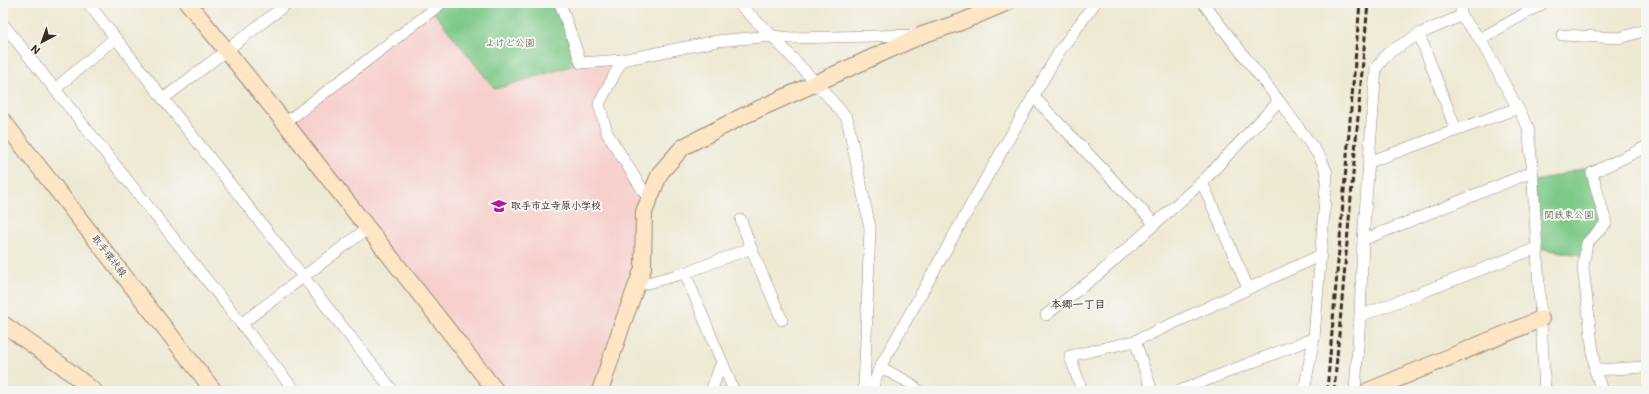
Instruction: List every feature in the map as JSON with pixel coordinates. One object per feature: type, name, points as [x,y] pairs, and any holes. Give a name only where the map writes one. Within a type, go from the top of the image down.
[{"type":"street","points":[[88,3],[393,391]]},
{"type":"street","points":[[188,3],[285,123],[496,391]]},
{"type":"street","points":[[163,99],[287,3]]},
{"type":"street","points":[[285,123],[442,3]]},
{"type":"street","points":[[560,3],[581,63],[622,60],[717,41],[772,36],[791,38],[922,35]]},
{"type":"street","points":[[739,3],[817,84],[846,118],[870,228],[864,391]]},
{"type":"street","points":[[600,391],[643,268],[644,212],[660,172],[683,147],[741,117],[817,84],[922,35],[961,22],[1006,3]]},
{"type":"street","points":[[871,391],[880,368],[1033,96],[1059,52],[1094,3]]},
{"type":"street","points":[[1203,3],[1279,101],[1320,157],[1327,173],[1314,338],[1304,391]]},
{"type":"street","points":[[1461,3],[1461,16],[1480,39],[1528,127],[1537,248],[1545,391]]},
{"type":"street","points":[[1480,39],[1542,4]]},
{"type":"street","points":[[1354,391],[1360,316],[1363,240],[1376,68],[1388,53],[1419,34],[1461,16]]},
{"type":"street","points":[[3,24],[295,391]]},
{"type":"street","points":[[1562,35],[1620,38],[1646,30]]},
{"type":"street","points":[[1419,34],[1456,130]]},
{"type":"street","points":[[55,89],[115,38]]},
{"type":"street","points":[[622,60],[599,104],[608,133],[649,200]]},
{"type":"street","points":[[1033,96],[1155,224]]},
{"type":"street","points":[[1046,315],[1100,273],[1202,182],[1279,101]]},
{"type":"street","points":[[1369,162],[1518,108]]},
{"type":"street","name":"取手環状線","points":[[3,121],[214,391]]},
{"type":"street","points":[[1602,391],[1596,370],[1583,267],[1587,242],[1606,223],[1592,173],[1646,147]]},
{"type":"street","points":[[1363,240],[1532,172]]},
{"type":"street","points":[[1202,182],[1248,288]]},
{"type":"street","points":[[741,220],[750,248],[782,320]]},
{"type":"street","points":[[241,324],[368,228]]},
{"type":"street","points":[[636,286],[685,273],[750,248]]},
{"type":"street","points":[[1360,316],[1537,248]]},
{"type":"street","points":[[1082,391],[1070,356],[1135,341],[1321,255]]},
{"type":"street","points":[[685,273],[734,391]]},
{"type":"street","points":[[1368,391],[1401,385],[1541,319]]},
{"type":"street","points":[[3,324],[61,365],[94,391]]},
{"type":"street","points":[[1179,391],[1314,338]]},
{"type":"street","points":[[1135,341],[1152,391]]},
{"type":"street","points":[[711,391],[722,362]]},
{"type":"street","points":[[1596,370],[1646,367]]},
{"type":"street","points":[[880,368],[910,383],[919,391]]},
{"type":"shaded area","name":"取手市立寺原小学校","points":[[432,10],[581,63],[622,60],[599,105],[607,133],[649,200],[643,268],[600,391],[496,391],[285,123]]},
{"type":"green space","name":"よけど公園","points":[[442,3],[560,3],[581,63],[495,89],[432,10]]},
{"type":"green space","name":"関鉄東公園","points":[[1600,164],[1604,227],[1587,256],[1537,248],[1533,182]]},
{"type":"railway","points":[[1327,391],[1360,3]]},
{"type":"railway","points":[[1334,391],[1368,3]]},
{"type":"place","name":"取手市立寺原小学校","points":[[499,206]]},
{"type":"district","name":"本郷一丁目","points":[[1078,304]]}]
